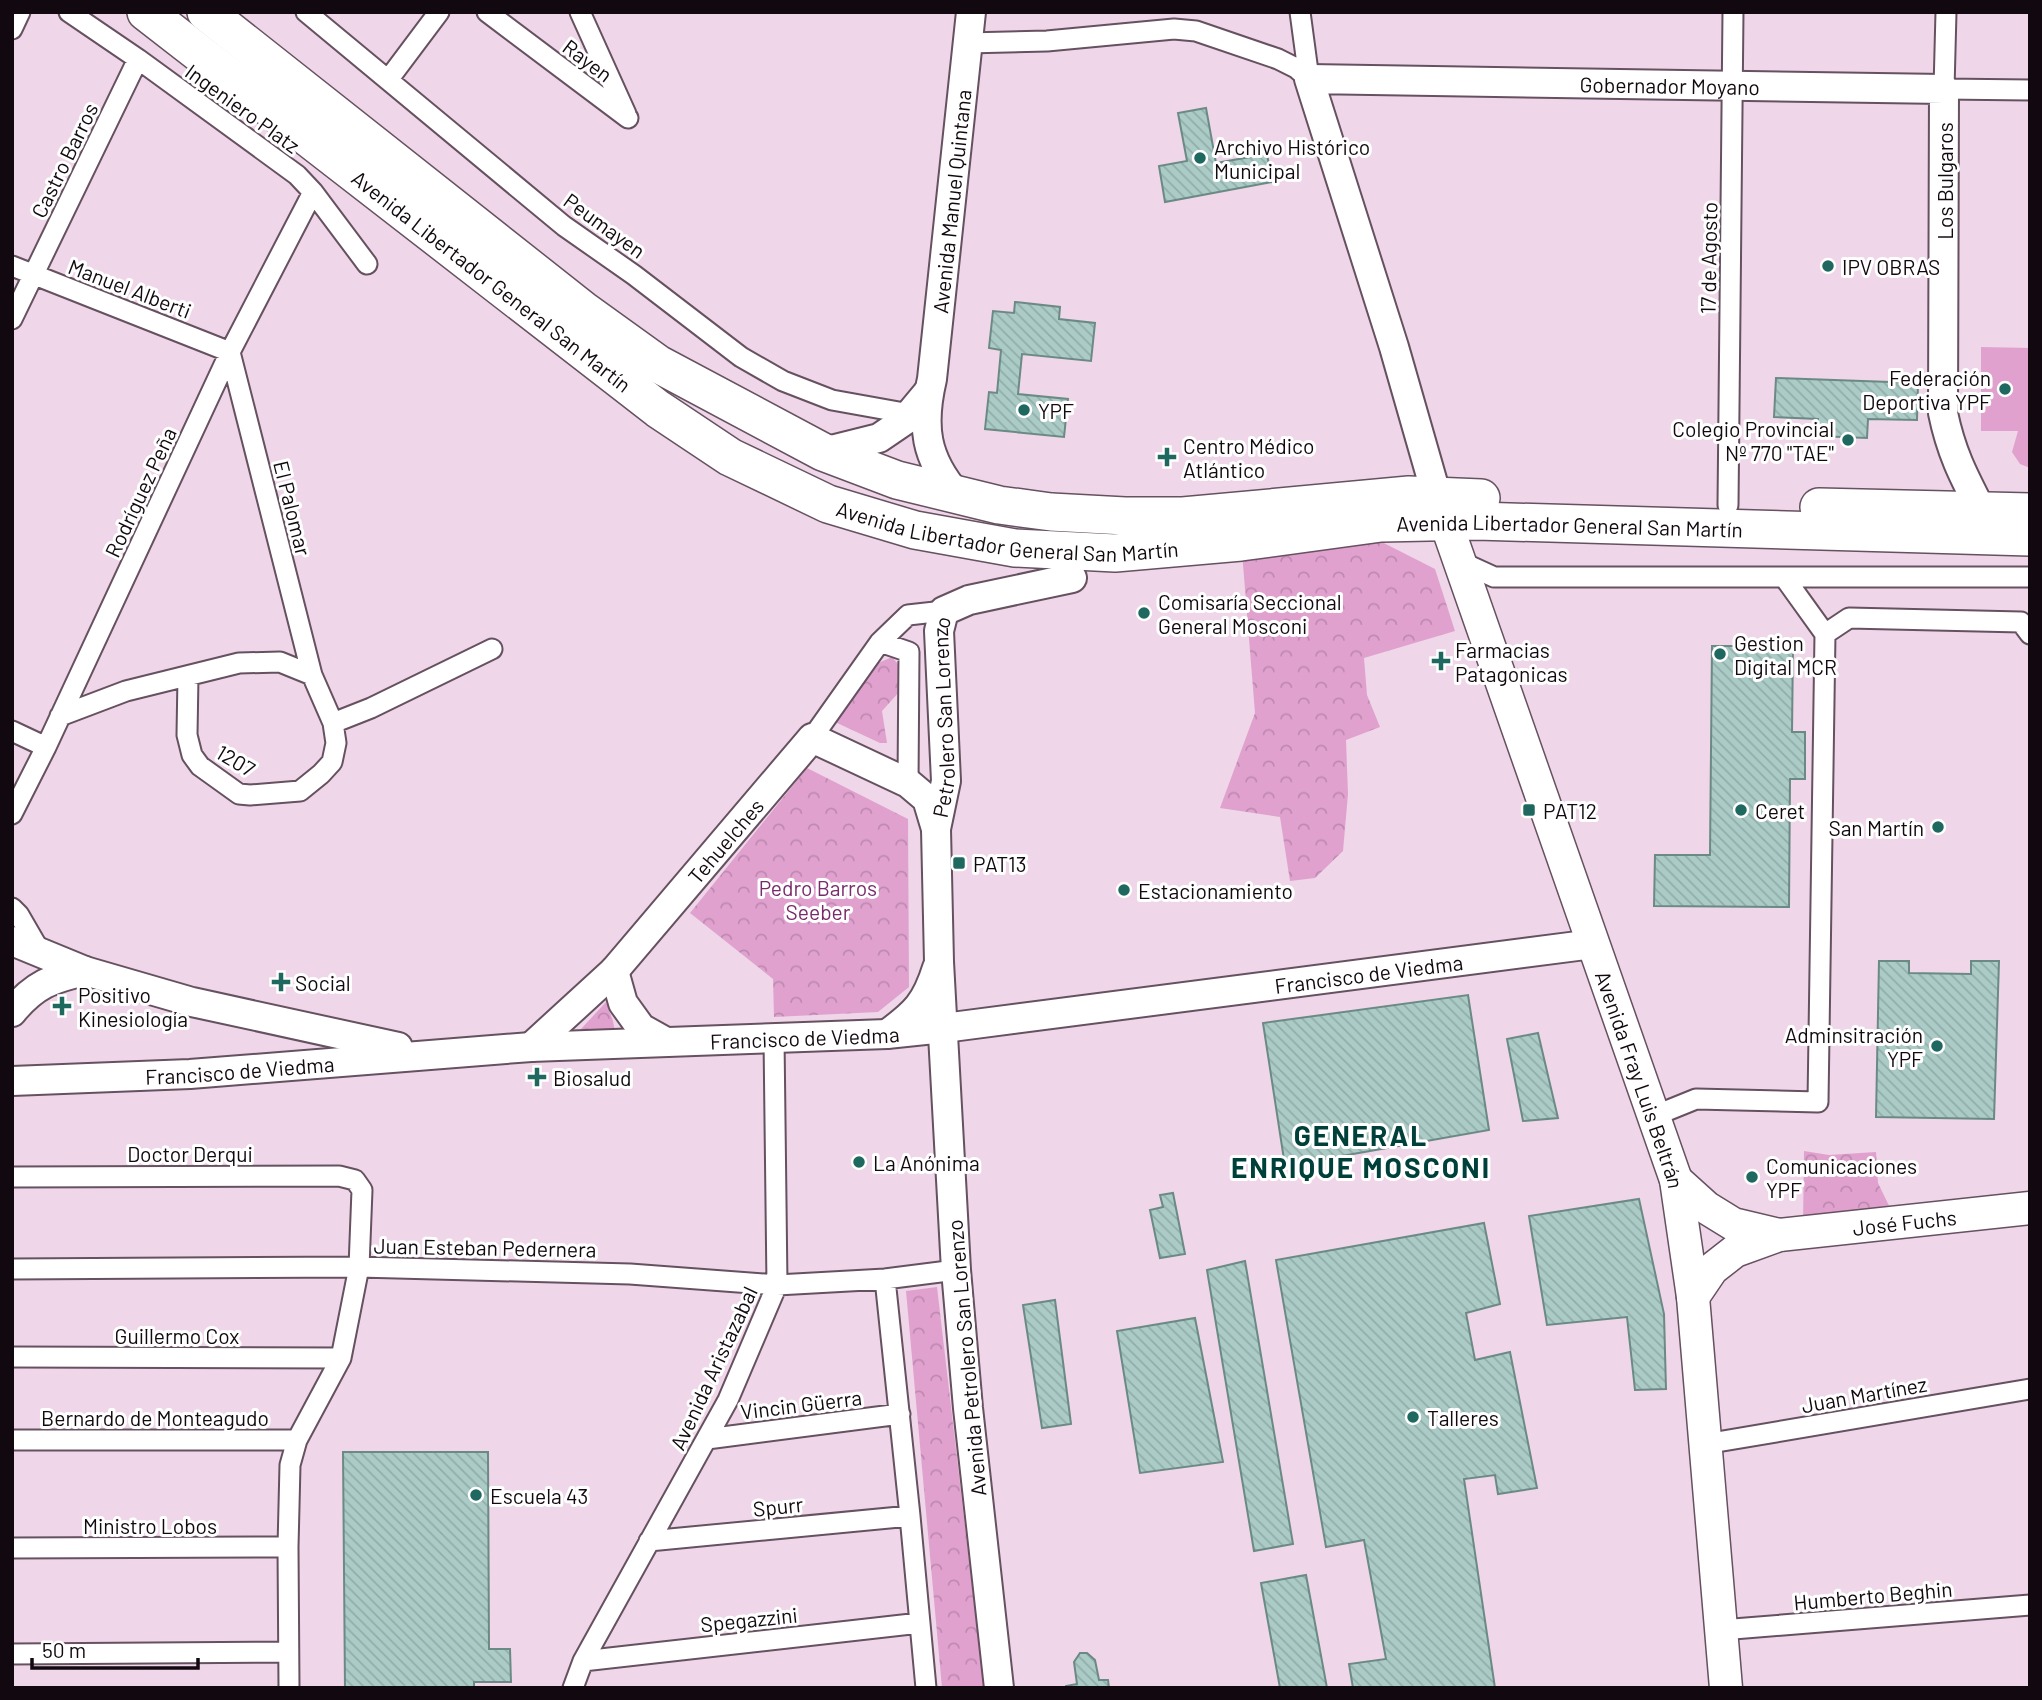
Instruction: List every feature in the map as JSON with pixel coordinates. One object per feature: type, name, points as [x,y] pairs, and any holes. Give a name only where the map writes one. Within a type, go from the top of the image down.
[{"type":"highway","name":"Avenida Libertador General San Martín","points":[[146,12],[659,409],[730,457],[828,503],[915,530],[1016,548],[1115,553],[1241,542],[1381,523],[1441,509],[1728,505],[1981,510],[2024,536]]},
{"type":"highway","name":"Avenida Libertador General San Martín","points":[[206,12],[594,318],[658,364],[823,452],[897,480],[999,505],[1051,512],[1125,516],[1183,516],[1409,495],[1477,521],[2024,536]]},
{"type":"highway","points":[[1072,578],[1241,542]]},
{"type":"main road","name":"Avenida Fray Luis Beltrán","points":[[1441,509],[1676,1180],[1693,1297],[1726,1688]]},
{"type":"main road","name":"José Fuchs","points":[[1676,1180],[1707,1208],[1733,1224],[1779,1235]]},
{"type":"main road","name":"José Fuchs","points":[[1693,1297],[1712,1269],[1735,1251],[1779,1235],[2030,1208]]},
{"type":"street","points":[[12,29],[20,12]]},
{"type":"street","name":"Ingeniero Platz","points":[[69,12],[297,175],[367,264]]},
{"type":"street","name":"Peumayen","points":[[306,12],[564,226],[634,275],[741,357],[783,381],[832,400],[910,414]]},
{"type":"street","points":[[388,80],[439,12]]},
{"type":"street","name":"Rayen","points":[[487,12],[628,118],[580,12]]},
{"type":"street","name":"Avenida Manuel Quintana","points":[[957,495],[944,480],[931,454],[925,410],[971,12]]},
{"type":"street","points":[[1300,12],[1309,79],[1394,347],[1441,509]]},
{"type":"street","name":"17 de Agosto","points":[[1728,505],[1733,12]]},
{"type":"street","name":"Los Bulgaros","points":[[1946,12],[1944,413],[1954,455],[1981,510]]},
{"type":"street","points":[[967,43],[1047,41],[1174,29],[1208,34],[1268,55],[1296,68],[1309,79]]},
{"type":"street","points":[[1268,55],[1290,47],[1303,37]]},
{"type":"street","name":"Castro Barros","points":[[12,319],[138,59]]},
{"type":"street","name":"Gobernador Moyano","points":[[1309,79],[2030,90]]},
{"type":"street","name":"Rodríguez Peña","points":[[12,814],[46,747],[230,352],[313,192]]},
{"type":"street","name":"Manuel Alberti","points":[[12,266],[230,352]]},
{"type":"street","name":"El Palomar","points":[[230,352],[312,676]]},
{"type":"street","points":[[823,452],[879,438],[904,421],[929,391]]},
{"type":"street","points":[[1460,561],[1494,577],[2030,577]]},
{"type":"street","points":[[1654,1116],[1696,1099],[1818,1102],[1825,634],[1784,577]]},
{"type":"street","name":"Petrolero San Lorenzo","points":[[944,1028],[939,962],[936,829],[946,781],[939,631],[944,611],[969,600],[1072,578]]},
{"type":"street","name":"Tehuelches","points":[[531,1047],[614,971],[812,737],[880,642],[908,615],[944,611]]},
{"type":"street","points":[[1825,634],[1849,618],[2021,622],[2030,634]]},
{"type":"street","name":"Petrolero San Lorenzo","points":[[880,642],[909,652],[908,783],[927,799],[936,829]]},
{"type":"street","points":[[333,723],[371,708],[492,649]]},
{"type":"street","points":[[60,716],[126,691],[239,663],[280,662],[312,676]]},
{"type":"street","name":"1207","points":[[188,676],[187,735],[192,755],[200,766],[239,794],[250,795],[300,791],[332,762],[336,743],[333,723],[312,676]]},
{"type":"street","points":[[12,731],[46,747]]},
{"type":"street","points":[[812,737],[908,783]]},
{"type":"street","points":[[12,908],[41,953]]},
{"type":"street","points":[[12,941],[85,971],[192,1002],[429,1054]]},
{"type":"street","name":"Francisco de Viedma","points":[[12,1081],[190,1074],[531,1047],[887,1034],[1593,944]]},
{"type":"street","points":[[887,1034],[912,1016],[930,991],[939,962]]},
{"type":"street","points":[[12,1013],[25,996],[53,978],[85,971]]},
{"type":"street","points":[[614,971],[623,1003],[641,1028],[666,1042]]},
{"type":"street","name":"Avenida Petrolero San Lorenzo","points":[[944,1028],[956,1270],[968,1408],[999,1688]]},
{"type":"street","name":"Avenida Aristazabal","points":[[573,1688],[583,1661],[728,1401],[777,1285],[774,1038]]},
{"type":"street","name":"Doctor Derqui","points":[[12,1177],[339,1176],[355,1180],[362,1190],[359,1267]]},
{"type":"street","points":[[289,1688],[290,1465],[297,1440],[341,1358],[359,1267]]},
{"type":"street","name":"Juan Esteban Pedernera","points":[[12,1269],[359,1267],[629,1274],[777,1285],[885,1279],[956,1270]]},
{"type":"street","points":[[885,1279],[926,1688]]},
{"type":"street","name":"Guillermo Cox","points":[[12,1357],[341,1358]]},
{"type":"street","name":"Juan Martínez","points":[[1705,1444],[2030,1389]]},
{"type":"street","name":"Vincin Güerra","points":[[707,1439],[900,1414]]},
{"type":"street","name":"Bernardo de Monteagudo","points":[[12,1440],[297,1440]]},
{"type":"street","name":"Spurr","points":[[649,1541],[910,1516]]},
{"type":"street","name":"Ministro Lobos","points":[[12,1548],[288,1547]]},
{"type":"street","name":"Humberto Beghin","points":[[1721,1630],[2030,1605]]},
{"type":"street","name":"Spegazzini","points":[[583,1661],[920,1623]]},
{"type":"street","points":[[12,1654],[288,1652]]},
{"type":"green space","name":"Federación Deportiva YPF","points":[[1981,347],[2030,348],[2030,468],[2020,464],[2012,452],[2018,431],[1981,431]]},
{"type":"green space","points":[[1368,535],[1435,569],[1455,631],[1364,658],[1367,695],[1380,727],[1346,740],[1348,794],[1343,851],[1315,878],[1290,881],[1280,817],[1220,808],[1255,713],[1242,552]]},
{"type":"green space","points":[[892,657],[903,670],[900,691],[882,711],[887,743],[880,743],[835,722],[848,699],[876,664]]},
{"type":"green space","name":"Pedro Barros Seeber","points":[[807,768],[908,819],[909,987],[878,1012],[774,1017],[773,979],[690,913]]},
{"type":"green space","points":[[606,1002],[618,1048],[554,1049],[581,1029]]},
{"type":"green space","points":[[1804,1151],[1829,1155],[1876,1152],[1878,1183],[1893,1214],[1803,1224]]},
{"type":"green space","points":[[937,1287],[984,1688],[942,1688],[906,1291]]},
{"type":"building","name":"Archivo Histórico Municipal","points":[[1206,108],[1216,163],[1267,154],[1272,182],[1165,202],[1159,166],[1187,161],[1178,113]]},
{"type":"building","points":[[1015,302],[1060,307],[1059,319],[1095,323],[1091,361],[1022,354],[1018,394],[1068,399],[1064,437],[985,429],[989,392],[997,393],[1001,350],[989,348],[993,311],[1014,313]]},
{"type":"building","points":[[1776,378],[1918,383],[1917,420],[1868,419],[1867,438],[1818,436],[1818,419],[1774,417]]},
{"type":"building","points":[[1712,646],[1793,646],[1792,732],[1805,732],[1805,779],[1790,779],[1789,907],[1654,906],[1655,855],[1710,855]]},
{"type":"building","name":"Adminsitración YPF","points":[[1879,961],[1909,961],[1909,973],[1971,974],[1971,961],[1999,961],[1994,1119],[1876,1117]]},
{"type":"building","points":[[1468,995],[1489,1130],[1285,1166],[1263,1023]]},
{"type":"building","points":[[1538,1033],[1558,1118],[1523,1121],[1507,1039]]},
{"type":"building","points":[[1173,1193],[1185,1254],[1160,1258],[1150,1210],[1163,1207],[1160,1195]]},
{"type":"building","points":[[1639,1199],[1664,1314],[1666,1389],[1635,1390],[1627,1317],[1547,1325],[1529,1216]]},
{"type":"building","name":"Talleres","points":[[1484,1223],[1500,1304],[1466,1313],[1475,1360],[1510,1352],[1537,1488],[1498,1494],[1495,1475],[1464,1479],[1495,1688],[1353,1688],[1349,1664],[1386,1659],[1364,1540],[1326,1547],[1276,1260]]},
{"type":"building","points":[[1245,1261],[1293,1544],[1254,1551],[1207,1270]]},
{"type":"building","points":[[1055,1300],[1071,1424],[1042,1428],[1023,1305]]},
{"type":"building","points":[[1195,1318],[1223,1462],[1140,1473],[1117,1331]]},
{"type":"building","points":[[343,1452],[488,1452],[489,1649],[510,1649],[511,1682],[474,1682],[474,1688],[345,1688]]},
{"type":"building","points":[[1306,1575],[1327,1688],[1280,1688],[1261,1583]]},
{"type":"building","points":[[1080,1653],[1087,1653],[1095,1660],[1099,1680],[1108,1680],[1109,1688],[1066,1688],[1077,1684],[1074,1662]]},
{"type":"place","name":"Archivo Histórico Municipal","points":[[1200,158]]},
{"type":"place","name":"IPV OBRAS","points":[[1828,266]]},
{"type":"place","name":"Federación Deportiva YPF","points":[[2005,389]]},
{"type":"place","name":"YPF","points":[[1024,410]]},
{"type":"place","name":"Colegio Provincial Nº 770 \"TAE\"","points":[[1848,440]]},
{"type":"place","name":"Centro Médico Atlántico","points":[[1167,457]]},
{"type":"place","name":"Comisaría Seccional General Mosconi","points":[[1144,613]]},
{"type":"place","name":"Gestion Digital MCR","points":[[1720,654]]},
{"type":"place","name":"Farmacias Patagonicas","points":[[1441,661]]},
{"type":"place","name":"PAT12","points":[[1529,810]]},
{"type":"place","name":"Ceret","points":[[1741,810]]},
{"type":"place","name":"San Martín","points":[[1938,827]]},
{"type":"place","name":"PAT13","points":[[959,863]]},
{"type":"place","name":"Estacionamiento","points":[[1124,890]]},
{"type":"place","name":"Social","points":[[281,982]]},
{"type":"place","name":"Positivo Kinesiología","points":[[62,1006]]},
{"type":"place","name":"Adminsitración YPF","points":[[1937,1046]]},
{"type":"place","name":"Biosalud","points":[[537,1077]]},
{"type":"place","name":"La Anónima","points":[[859,1162]]},
{"type":"place","name":"Comunicaciones YPF","points":[[1752,1177]]},
{"type":"place","name":"Talleres","points":[[1413,1417]]},
{"type":"place","name":"Escuela 43","points":[[476,1495]]},
{"type":"district","name":"GENERAL ENRIQUE MOSCONI","points":[[1361,1151]]}]
